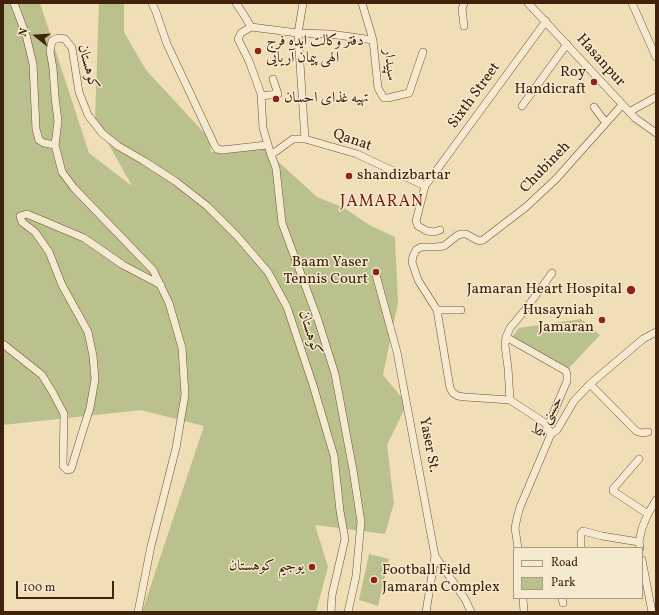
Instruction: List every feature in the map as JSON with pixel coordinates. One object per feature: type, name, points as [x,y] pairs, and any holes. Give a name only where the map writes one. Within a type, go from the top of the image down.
[{"type":"street","points":[[14,3],[26,35],[34,64],[36,130],[38,140],[55,145]]},
{"type":"street","points":[[152,3],[167,44],[215,146],[222,150],[267,145]]},
{"type":"street","points":[[236,3],[251,27]]},
{"type":"street","points":[[271,156],[293,139],[305,139],[298,33],[303,3]]},
{"type":"street","points":[[362,3],[373,40]]},
{"type":"street","points":[[464,3],[462,9],[464,26]]},
{"type":"street","name":"Hasanpur","points":[[528,3],[622,105],[635,118],[656,133]]},
{"type":"street","points":[[632,3],[656,57]]},
{"type":"street","name":"Sixth Street","points":[[425,186],[546,21]]},
{"type":"street","name":"کوهستان","points":[[251,27],[241,33],[238,39],[249,61],[261,96],[263,128],[267,145],[276,168],[282,223],[318,320],[335,374],[354,470],[362,522],[356,576],[348,612]]},
{"type":"street","name":"سپیدار","points":[[251,27],[298,33],[330,34],[373,40],[378,88],[384,98],[409,93],[423,52]]},
{"type":"street","name":"کوهستان","points":[[138,612],[151,546],[176,448],[185,395],[182,348],[169,303],[153,270],[74,188],[62,172],[55,145],[58,121],[50,51],[52,41],[58,38],[65,39],[72,48],[79,92],[88,115],[102,133],[118,146],[175,181],[207,206],[237,236],[268,272],[287,307],[313,385],[334,456],[340,511],[345,539],[332,595],[331,612]]},
{"type":"street","points":[[522,106],[567,44]]},
{"type":"street","points":[[261,96],[278,94],[273,78]]},
{"type":"street","points":[[629,112],[656,97]]},
{"type":"street","name":"Chubineh","points":[[437,310],[418,280],[412,262],[416,250],[421,247],[444,246],[458,235],[462,234],[466,234],[480,241],[483,240],[526,207],[556,179],[622,105]]},
{"type":"street","points":[[594,107],[606,122]]},
{"type":"street","name":"Qanat","points":[[305,139],[357,154],[425,186]]},
{"type":"street","points":[[425,186],[416,221],[418,226],[427,231],[434,232],[440,230]]},
{"type":"street","points":[[3,344],[42,375],[64,414],[63,466],[67,470],[71,470],[90,408],[95,379],[93,356],[88,332],[62,285],[49,252],[35,232],[22,222],[20,216],[27,214],[84,238],[123,265],[161,286]]},
{"type":"street","points":[[510,400],[505,345],[506,337],[510,328],[552,273]]},
{"type":"street","name":"Yaser St.","points":[[376,275],[397,352],[435,556],[465,599],[471,612]]},
{"type":"street","points":[[461,310],[437,310],[450,388],[458,396],[510,400],[545,423],[549,431]]},
{"type":"street","name":"حسنی کیا","points":[[518,547],[515,528],[517,518],[549,431],[557,430],[574,401],[590,384],[643,339],[656,332]]},
{"type":"street","points":[[506,337],[566,371],[568,375],[549,431]]},
{"type":"street","points":[[590,384],[636,431],[642,433],[648,432]]},
{"type":"street","points":[[639,459],[613,489],[613,491],[648,514]]},
{"type":"street","points":[[581,547],[581,533],[583,531],[639,545],[642,528],[656,500]]},
{"type":"street","points":[[426,612],[435,556]]},
{"type":"street","points":[[643,565],[652,612]]},
{"type":"street","points":[[523,599],[524,612]]},
{"type":"green space","points":[[3,3],[40,3],[89,153],[132,186],[95,120],[99,3],[124,3],[124,32],[146,70],[209,138],[211,152],[261,146],[317,197],[344,208],[371,226],[395,237],[398,303],[383,375],[407,404],[387,445],[394,503],[385,534],[315,525],[328,567],[316,612],[142,612],[204,426],[141,410],[3,425]]},
{"type":"green space","points":[[581,319],[600,335],[568,369],[512,337],[519,328]]},
{"type":"green space","name":"Football Field Jamaran Complex","points":[[369,554],[389,559],[378,606],[359,600]]},
{"type":"place","name":"دفتر وکالت ایده فرج الهی پیمان آریایی","points":[[258,51]]},
{"type":"place","name":"Roy Handicraft","points":[[594,82]]},
{"type":"place","name":"تهیه غذای احسان","points":[[276,99]]},
{"type":"place","name":"shandizbartar","points":[[349,176]]},
{"type":"place","name":"Baam Yaser Tennis Court","points":[[376,272]]},
{"type":"place","name":"Jamaran Heart Hospital","points":[[631,290]]},
{"type":"place","name":"Husayniah Jamaran","points":[[602,320]]},
{"type":"place","name":"یوجیم کوهستان","points":[[312,567]]},
{"type":"place","name":"Football Field Jamaran Complex","points":[[374,580]]},
{"type":"district","name":"JAMARAN","points":[[382,203]]}]
